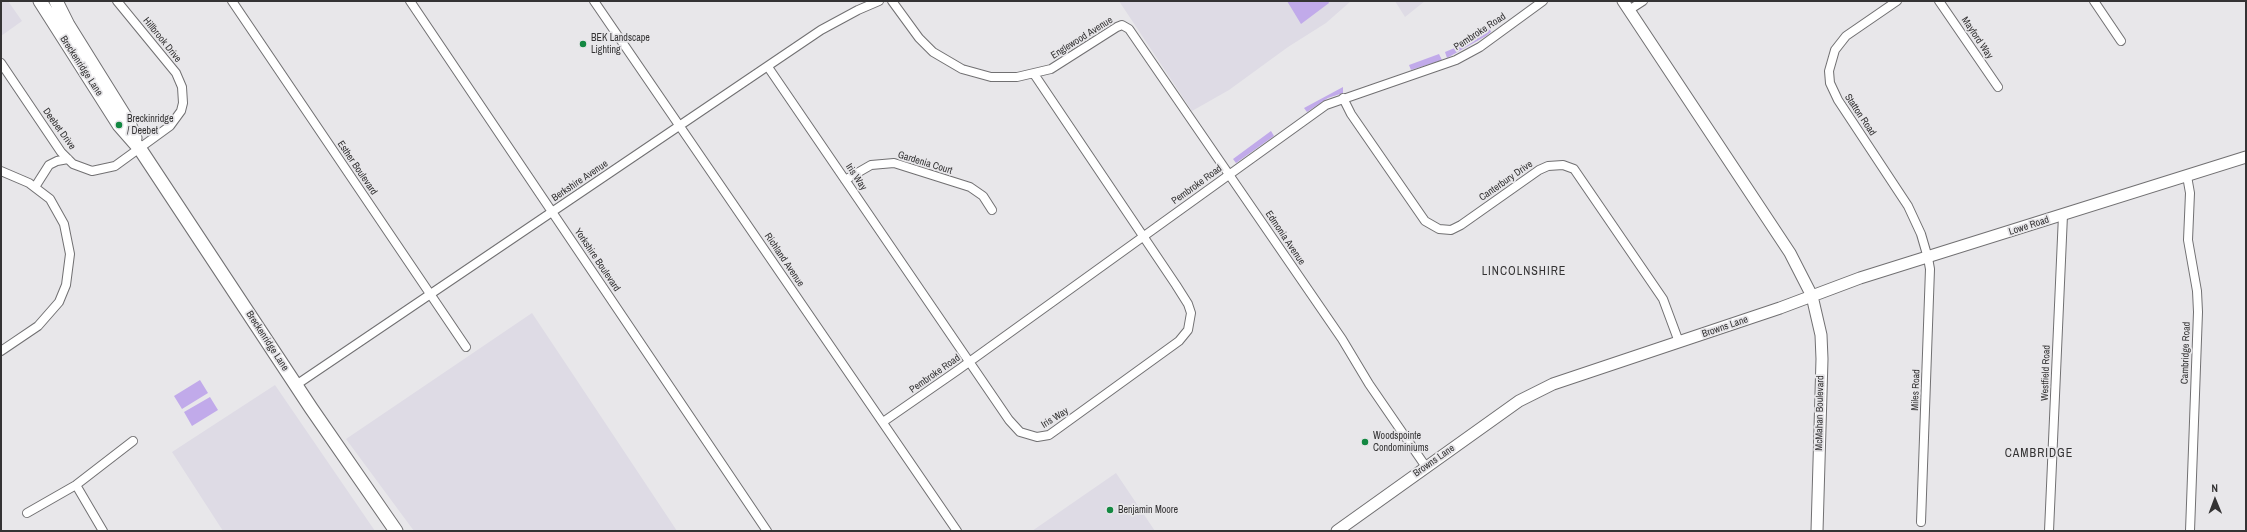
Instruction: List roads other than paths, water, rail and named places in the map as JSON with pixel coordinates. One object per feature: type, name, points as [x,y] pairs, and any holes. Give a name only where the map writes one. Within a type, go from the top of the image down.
[{"type":"main road","name":"Breckenridge Lane","points":[[40,1],[119,125],[140,149],[296,385],[396,531]]},
{"type":"main road","name":"Breckenridge Lane","points":[[56,1],[68,25],[129,123],[140,149]]},
{"type":"street","name":"Hillbrook Drive","points":[[118,1],[176,73],[182,87],[183,103],[177,118],[170,126],[140,149]]},
{"type":"street","name":"Esther Boulevard","points":[[232,1],[466,347]]},
{"type":"street","name":"Yorkshire Boulevard","points":[[410,1],[767,531]]},
{"type":"street","name":"Richland Avenue","points":[[594,1],[957,531]]},
{"type":"street","name":"Berkshire Avenue","points":[[296,385],[768,66],[838,20],[879,1]]},
{"type":"street","name":"Englewood Avenue","points":[[892,1],[924,44],[953,65],[991,77],[1017,77],[1034,74],[1064,63],[1122,25]]},
{"type":"street","name":"Pembroke Road","points":[[883,422],[969,362],[1228,174],[1326,105],[1456,60],[1480,47],[1543,1]]},
{"type":"street","points":[[1643,1],[1626,6],[1790,253],[1812,296]]},
{"type":"street","name":"Statton Road","points":[[1897,1],[1854,30],[1840,42],[1835,50],[1830,64],[1830,82],[1838,100],[1908,206],[1921,234],[1928,258]]},
{"type":"street","name":"Mayford Way","points":[[1939,1],[1998,87]]},
{"type":"street","points":[[2094,1],[2122,41]]},
{"type":"street","name":"Edmonia Avenue","points":[[1122,25],[1128,29],[1342,339],[1369,384],[1426,467]]},
{"type":"street","name":"Deebet Drive","points":[[1,63],[61,152],[73,164],[82,169],[92,171],[103,170],[115,166],[140,149]]},
{"type":"street","name":"Iris Way","points":[[768,66],[1008,420],[1020,432],[1037,437],[1049,435],[1179,341],[1188,330],[1191,320],[1188,304],[1034,74]]},
{"type":"street","name":"Canterbury Drive","points":[[1343,98],[1351,114],[1425,220],[1439,229],[1451,230],[1461,225],[1539,170],[1548,166],[1563,165],[1574,169],[1664,299],[1679,342]]},
{"type":"street","name":"Lowe Road","points":[[1812,296],[1860,278],[1928,258],[2246,157]]},
{"type":"street","points":[[35,187],[49,165],[56,160],[68,159]]},
{"type":"street","name":"Gardenia Court","points":[[845,180],[871,165],[894,163],[970,187],[983,196],[992,210]]},
{"type":"street","points":[[1,171],[19,178],[35,187],[50,199],[64,224],[70,245],[69,275],[63,294],[52,312],[38,326],[1,352]]},
{"type":"street","name":"Cambridge Road","points":[[2187,176],[2190,193],[2188,240],[2197,291],[2198,312],[2190,531]]},
{"type":"street","name":"Westfield Road","points":[[2049,531],[2063,215]]},
{"type":"street","name":"Miles Road","points":[[1921,522],[1930,276],[1928,258]]},
{"type":"street","name":"Browns Lane","points":[[1337,531],[1426,467],[1532,394],[1553,384],[1812,296]]},
{"type":"street","name":"McMahan Boulevard","points":[[1812,296],[1821,335],[1822,359],[1817,531]]},
{"type":"street","points":[[27,513],[76,485],[133,441]]},
{"type":"street","points":[[76,485],[103,531]]},
{"type":"place","name":"BEK Landscape Lighting","points":[[583,44]]},
{"type":"place","name":"Breckinridge / Deebet","points":[[119,125]]},
{"type":"place","name":"Woodspointe Condominiums","points":[[1365,442]]},
{"type":"place","name":"Benjamin Moore","points":[[1110,510]]},
{"type":"district","name":"LINCOLNSHIRE","points":[[1524,272]]},
{"type":"district","name":"CAMBRIDGE","points":[[2039,454]]}]
